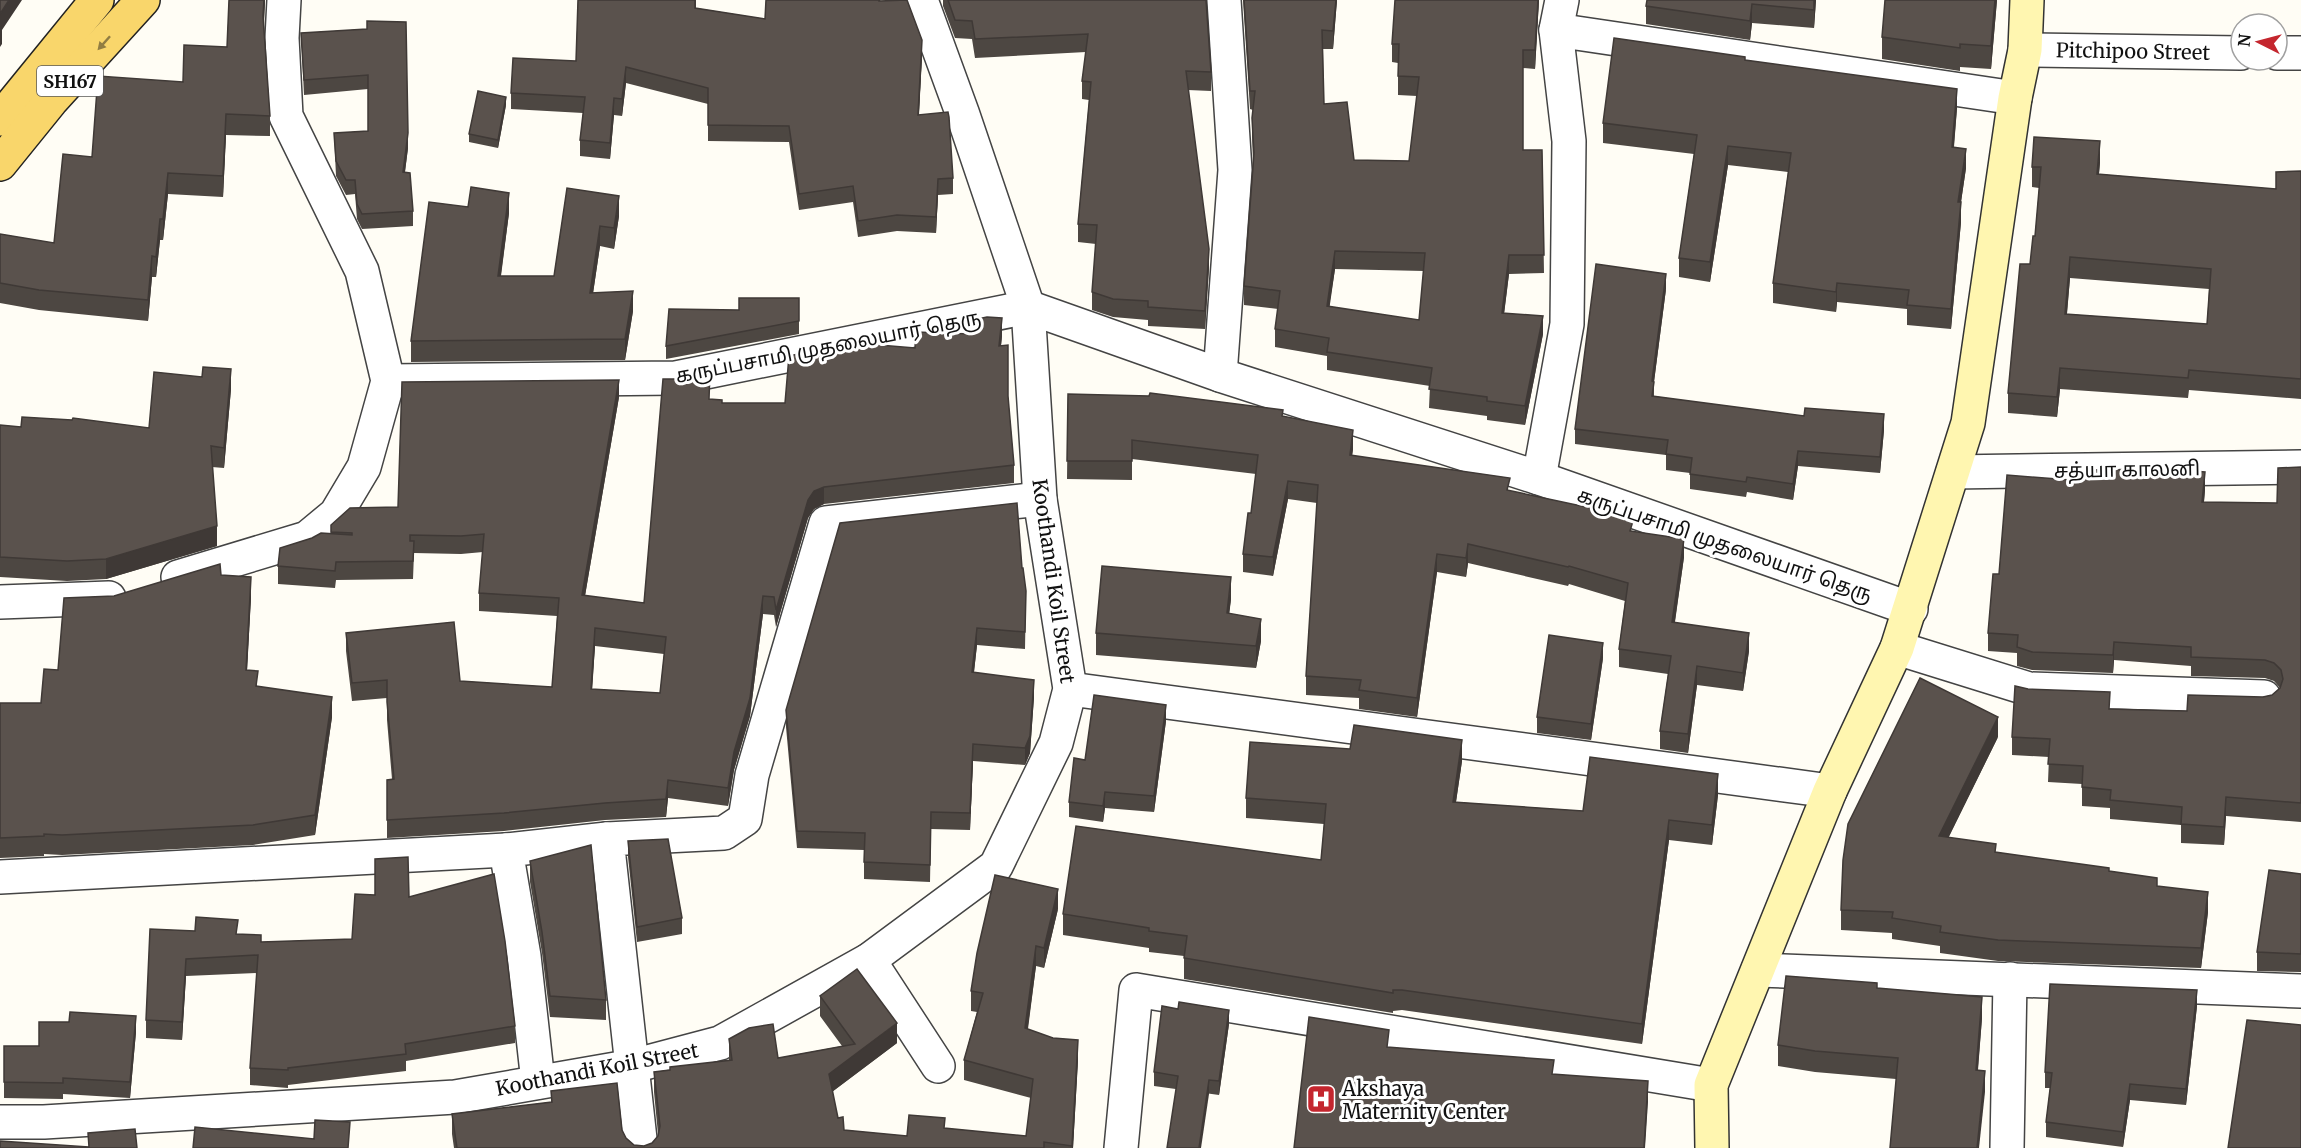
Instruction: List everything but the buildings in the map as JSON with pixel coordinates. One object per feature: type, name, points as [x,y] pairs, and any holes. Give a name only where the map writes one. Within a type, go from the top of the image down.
[{"type":"main road","name":"SH167","points":[[0,119],[98,0]]},
{"type":"main road","points":[[1712,1148],[1711,1085],[1830,791],[1897,648],[1968,423],[2015,98],[2025,50],[2027,0]]},
{"type":"main road","name":"SH167","points":[[0,164],[136,2]]},
{"type":"street","points":[[0,602],[109,598],[307,538],[336,514],[364,467],[388,381],[362,271],[286,116],[282,38],[284,0]]},
{"type":"street","name":"Koothandi Koil Street","points":[[0,1122],[44,1122],[455,1097],[633,1066],[720,1043],[870,960],[996,866],[1056,743],[1071,688],[1040,499],[1028,307],[963,115],[921,0]]},
{"type":"street","points":[[1220,375],[1235,170],[1224,0]]},
{"type":"street","points":[[1539,478],[1567,324],[1569,141],[1559,15],[2015,98]]},
{"type":"street","name":"Pitchipoo Street","points":[[2025,50],[2229,53]]},
{"type":"street","name":"கருப்பசாமி முதலையார் தெரு","points":[[388,381],[676,378],[1028,307],[1220,375],[1539,478],[1911,609]]},
{"type":"street","name":"சத்யா காலனி","points":[[1953,472],[2301,467]]},
{"type":"street","points":[[0,877],[506,850],[607,839],[724,833],[745,819],[752,775],[826,522],[1040,499]]},
{"type":"street","points":[[1897,648],[2030,689],[2264,697]]},
{"type":"street","points":[[1071,688],[1830,791]]},
{"type":"street","points":[[607,839],[641,1148]]},
{"type":"street","points":[[506,850],[524,956],[538,1083]]},
{"type":"street","points":[[870,960],[938,1066]]},
{"type":"street","points":[[1758,970],[2301,991]]},
{"type":"street","points":[[2007,1148],[2010,980]]},
{"type":"street","points":[[1121,1148],[1136,990],[1711,1085]]},
{"type":"place","name":"Akshaya Maternity Center","points":[[1321,1099]]}]
